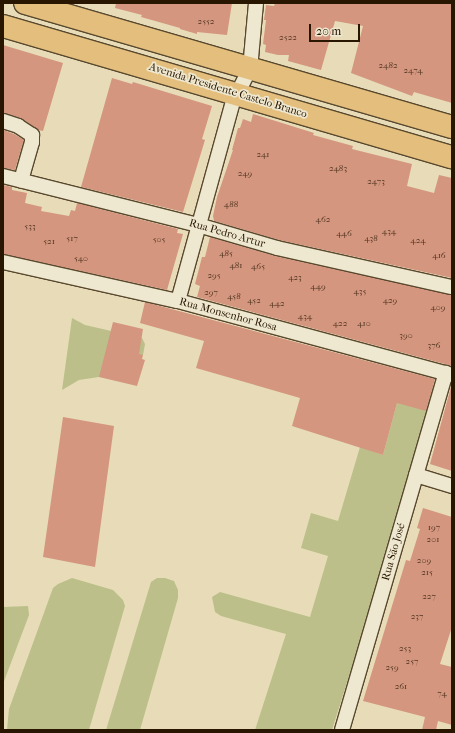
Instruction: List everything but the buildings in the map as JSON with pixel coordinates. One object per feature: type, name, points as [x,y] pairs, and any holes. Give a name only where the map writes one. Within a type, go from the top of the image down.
[{"type":"main road","points":[[25,3],[452,127]]},
{"type":"main road","name":"Avenida Presidente Castelo Branco","points":[[3,26],[211,85],[235,95],[452,157]]},
{"type":"street","points":[[178,301],[235,95],[250,69],[256,3]]},
{"type":"street","points":[[3,121],[18,126],[32,135],[32,142],[21,180]]},
{"type":"street","name":"Rua Pedro Artur","points":[[3,176],[198,225],[277,248],[452,287]]},
{"type":"street","name":"Rua Monsenhor Rosa","points":[[3,262],[178,301],[449,374]]},
{"type":"street","name":"Rua São José","points":[[344,730],[416,476],[449,374]]},
{"type":"street","points":[[416,476],[452,486]]},
{"type":"green space","points":[[72,318],[85,325],[142,338],[145,344],[143,355],[99,377],[79,380],[62,390]]},
{"type":"green space","points":[[425,383],[436,387],[437,396],[332,730],[255,730],[286,634],[221,616],[215,612],[212,597],[220,592],[310,617],[328,556],[301,548],[311,513],[338,521],[360,447],[383,455],[397,403]]},
{"type":"green space","points":[[72,578],[113,590],[123,600],[125,606],[89,730],[7,730],[9,709],[53,588],[58,584]]},
{"type":"green space","points":[[157,578],[165,578],[174,581],[178,590],[178,598],[140,730],[106,730],[151,582]]},
{"type":"green space","points":[[28,606],[29,615],[3,684],[3,607]]}]
